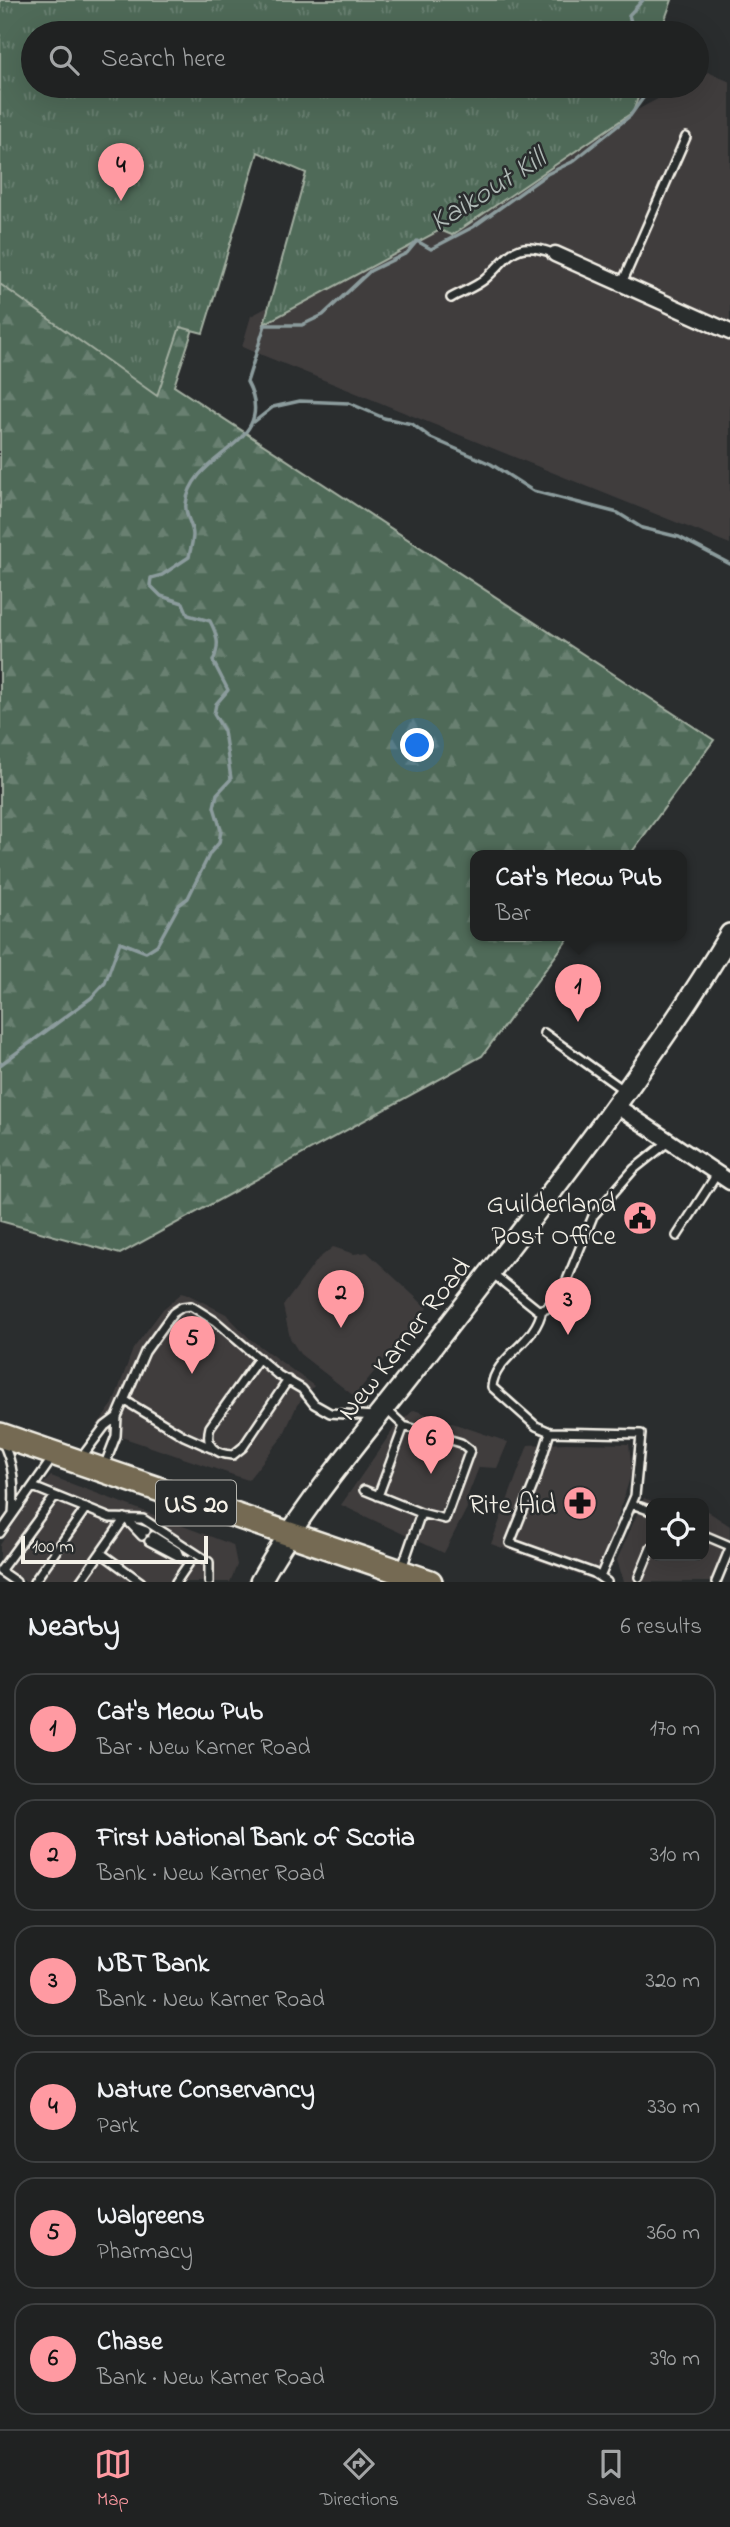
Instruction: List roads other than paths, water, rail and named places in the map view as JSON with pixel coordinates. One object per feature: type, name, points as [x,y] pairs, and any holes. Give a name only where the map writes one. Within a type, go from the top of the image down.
[{"type":"main road","name":"New Karner Road","points":[[260,1582],[288,1535],[342,1460],[490,1272],[621,1098],[729,937]]},
{"type":"main road","name":"US 20","points":[[0,1436],[425,1581]]},
{"type":"street","points":[[555,254],[730,332]]},
{"type":"street","points":[[621,1098],[668,1141],[724,1178]]},
{"type":"lane","points":[[622,283],[686,137]]},
{"type":"lane","points":[[451,299],[483,281],[507,254],[530,247],[555,254]]},
{"type":"lane","points":[[544,1033],[621,1098]]},
{"type":"lane","points":[[490,1272],[538,1310],[546,1309],[565,1285],[593,1216],[634,1169],[668,1141]]},
{"type":"lane","points":[[677,1236],[724,1178]]},
{"type":"lane","points":[[103,1471],[116,1436],[117,1417],[145,1352],[173,1313],[181,1307],[191,1306],[215,1321],[302,1389],[314,1404],[330,1413],[382,1412],[404,1426],[461,1443],[470,1450],[445,1519],[421,1513],[364,1490]]},
{"type":"lane","points":[[542,1309],[538,1326],[494,1376],[492,1387],[536,1426],[550,1432],[641,1434],[632,1504],[603,1579],[510,1543],[536,1478],[550,1432]]},
{"type":"lane","points":[[211,1448],[207,1439],[210,1427],[259,1358]]},
{"type":"lane","points":[[124,1400],[184,1436],[222,1454],[233,1455],[243,1447],[288,1380]]},
{"type":"lane","points":[[78,1462],[104,1426],[117,1417]]},
{"type":"lane","points":[[378,1496],[404,1426]]},
{"type":"lane","points":[[0,1436],[9,1455],[14,1476],[13,1514]]},
{"type":"lane","points":[[0,1533],[56,1454]]},
{"type":"lane","points":[[33,1487],[110,1518],[143,1519],[209,1562],[209,1582]]},
{"type":"lane","points":[[16,1582],[0,1571],[55,1496]]},
{"type":"lane","points":[[632,1504],[646,1509]]},
{"type":"lane","points":[[34,1582],[86,1508]]},
{"type":"lane","points":[[400,1572],[421,1513]]},
{"type":"lane","points":[[125,1518],[173,1556],[179,1556],[189,1562]]},
{"type":"lane","points":[[80,1582],[125,1518]]},
{"type":"lane","points":[[709,1537],[730,1547],[716,1582]]},
{"type":"lane","points":[[101,1553],[141,1582]]},
{"type":"lane","points":[[176,1582],[195,1554]]},
{"type":"lane","points":[[639,1577],[646,1560]]},
{"type":"lane","points":[[125,1582],[131,1574]]},
{"type":"waterway","name":"Kaikout Kill","points":[[631,21],[629,15],[643,0]]},
{"type":"waterway","name":"Kaikout Kill","points":[[0,1065],[91,998],[105,983],[120,942],[146,952],[157,945],[179,905],[188,898],[210,853],[219,843],[221,830],[214,807],[217,794],[231,779],[224,731],[214,714],[216,704],[228,690],[213,661],[217,651],[216,636],[210,621],[188,615],[183,603],[161,596],[150,585],[151,578],[162,575],[189,557],[193,535],[186,504],[192,486],[203,471],[244,434],[253,420],[254,403],[247,382],[265,325],[302,325],[323,315],[370,271],[407,253],[417,241],[431,249],[473,227],[547,174],[572,162],[630,116],[643,98]]},
{"type":"waterway","points":[[254,422],[273,407],[300,401],[349,403],[384,418],[412,424],[431,438],[491,464],[533,491],[618,513],[642,528],[679,537],[730,564]]},
{"type":"place","name":"Nature Conservancy","points":[[121,201]]},
{"type":"place","name":"Cat's Meow Pub","points":[[578,1022]]},
{"type":"place","name":"Guilderland Post Office","points":[[640,1218]]},
{"type":"place","name":"First National Bank of Scotia","points":[[341,1328]]},
{"type":"place","name":"NBT Bank","points":[[568,1335]]},
{"type":"place","name":"Walgreens","points":[[192,1374]]},
{"type":"place","name":"Chase","points":[[431,1474]]},
{"type":"place","name":"Rite Aid","points":[[580,1503]]}]
